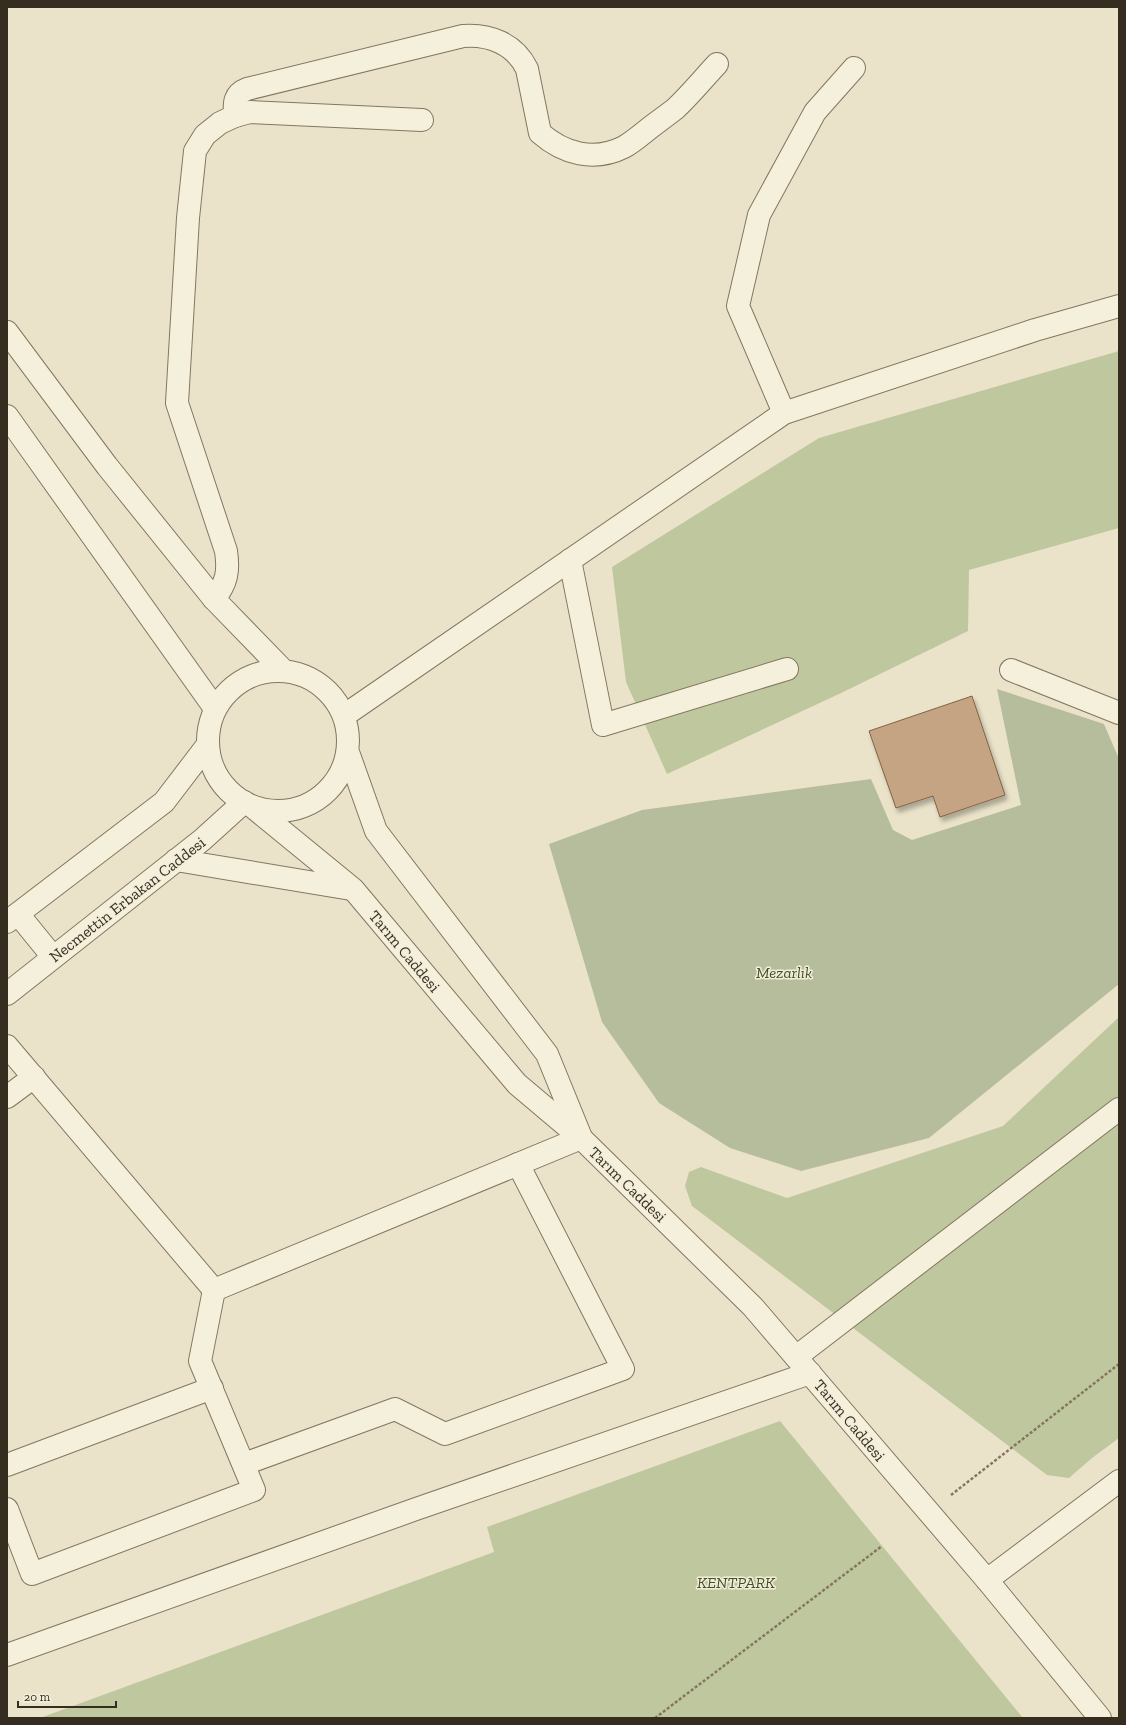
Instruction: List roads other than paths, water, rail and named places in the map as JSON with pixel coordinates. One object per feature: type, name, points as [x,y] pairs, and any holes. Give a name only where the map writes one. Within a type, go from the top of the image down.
[{"type":"street","points":[[234,116],[235,98],[247,88],[463,36],[478,35],[504,44],[524,62],[527,69],[540,133],[560,148],[572,153],[600,155],[613,152],[625,146],[675,108],[717,64]]},
{"type":"street","points":[[784,413],[738,306],[759,216],[815,112],[854,68]]},
{"type":"street","points":[[214,599],[223,588],[226,576],[228,564],[226,551],[177,403],[188,218],[195,151],[205,135],[220,123],[234,116],[250,112],[422,120]]},
{"type":"street","points":[[345,715],[784,413],[1035,330],[1119,306]]},
{"type":"street","points":[[7,332],[107,466],[214,599],[282,669],[320,683],[345,715],[349,755],[330,791],[294,811],[249,805],[221,785],[206,747]]},
{"type":"street","points":[[7,416],[214,707]]},
{"type":"street","points":[[570,560],[603,725],[787,670]]},
{"type":"street","points":[[53,957],[12,918],[164,802],[206,747],[214,707],[242,678],[282,669]]},
{"type":"street","points":[[1011,670],[1119,712]]},
{"type":"street","name":"Tarım Caddesi","points":[[349,755],[376,831],[547,1054],[581,1138]]},
{"type":"street","name":"Tarım Caddesi","points":[[249,805],[353,889],[517,1084],[581,1138],[753,1307],[987,1580],[1100,1718]]},
{"type":"street","name":"Necmettin Erbakan Caddesi","points":[[7,994],[176,860],[249,805]]},
{"type":"street","points":[[176,860],[353,889]]},
{"type":"street","points":[[7,1046],[214,1290]]},
{"type":"street","points":[[7,1097],[34,1077]]},
{"type":"street","points":[[7,1655],[416,1509],[803,1365],[1119,1108]]},
{"type":"street","points":[[214,1290],[581,1138]]},
{"type":"street","points":[[244,1464],[394,1409],[445,1434],[623,1369],[518,1164]]},
{"type":"street","points":[[7,1509],[32,1574],[254,1490],[200,1361],[214,1290]]},
{"type":"street","points":[[7,1466],[212,1388]]},
{"type":"street","points":[[987,1580],[1119,1481]]},
{"type":"park label","name":"Mezarlık","points":[[784,972]]},
{"type":"park label","name":"KENTPARK","points":[[736,1582]]}]
